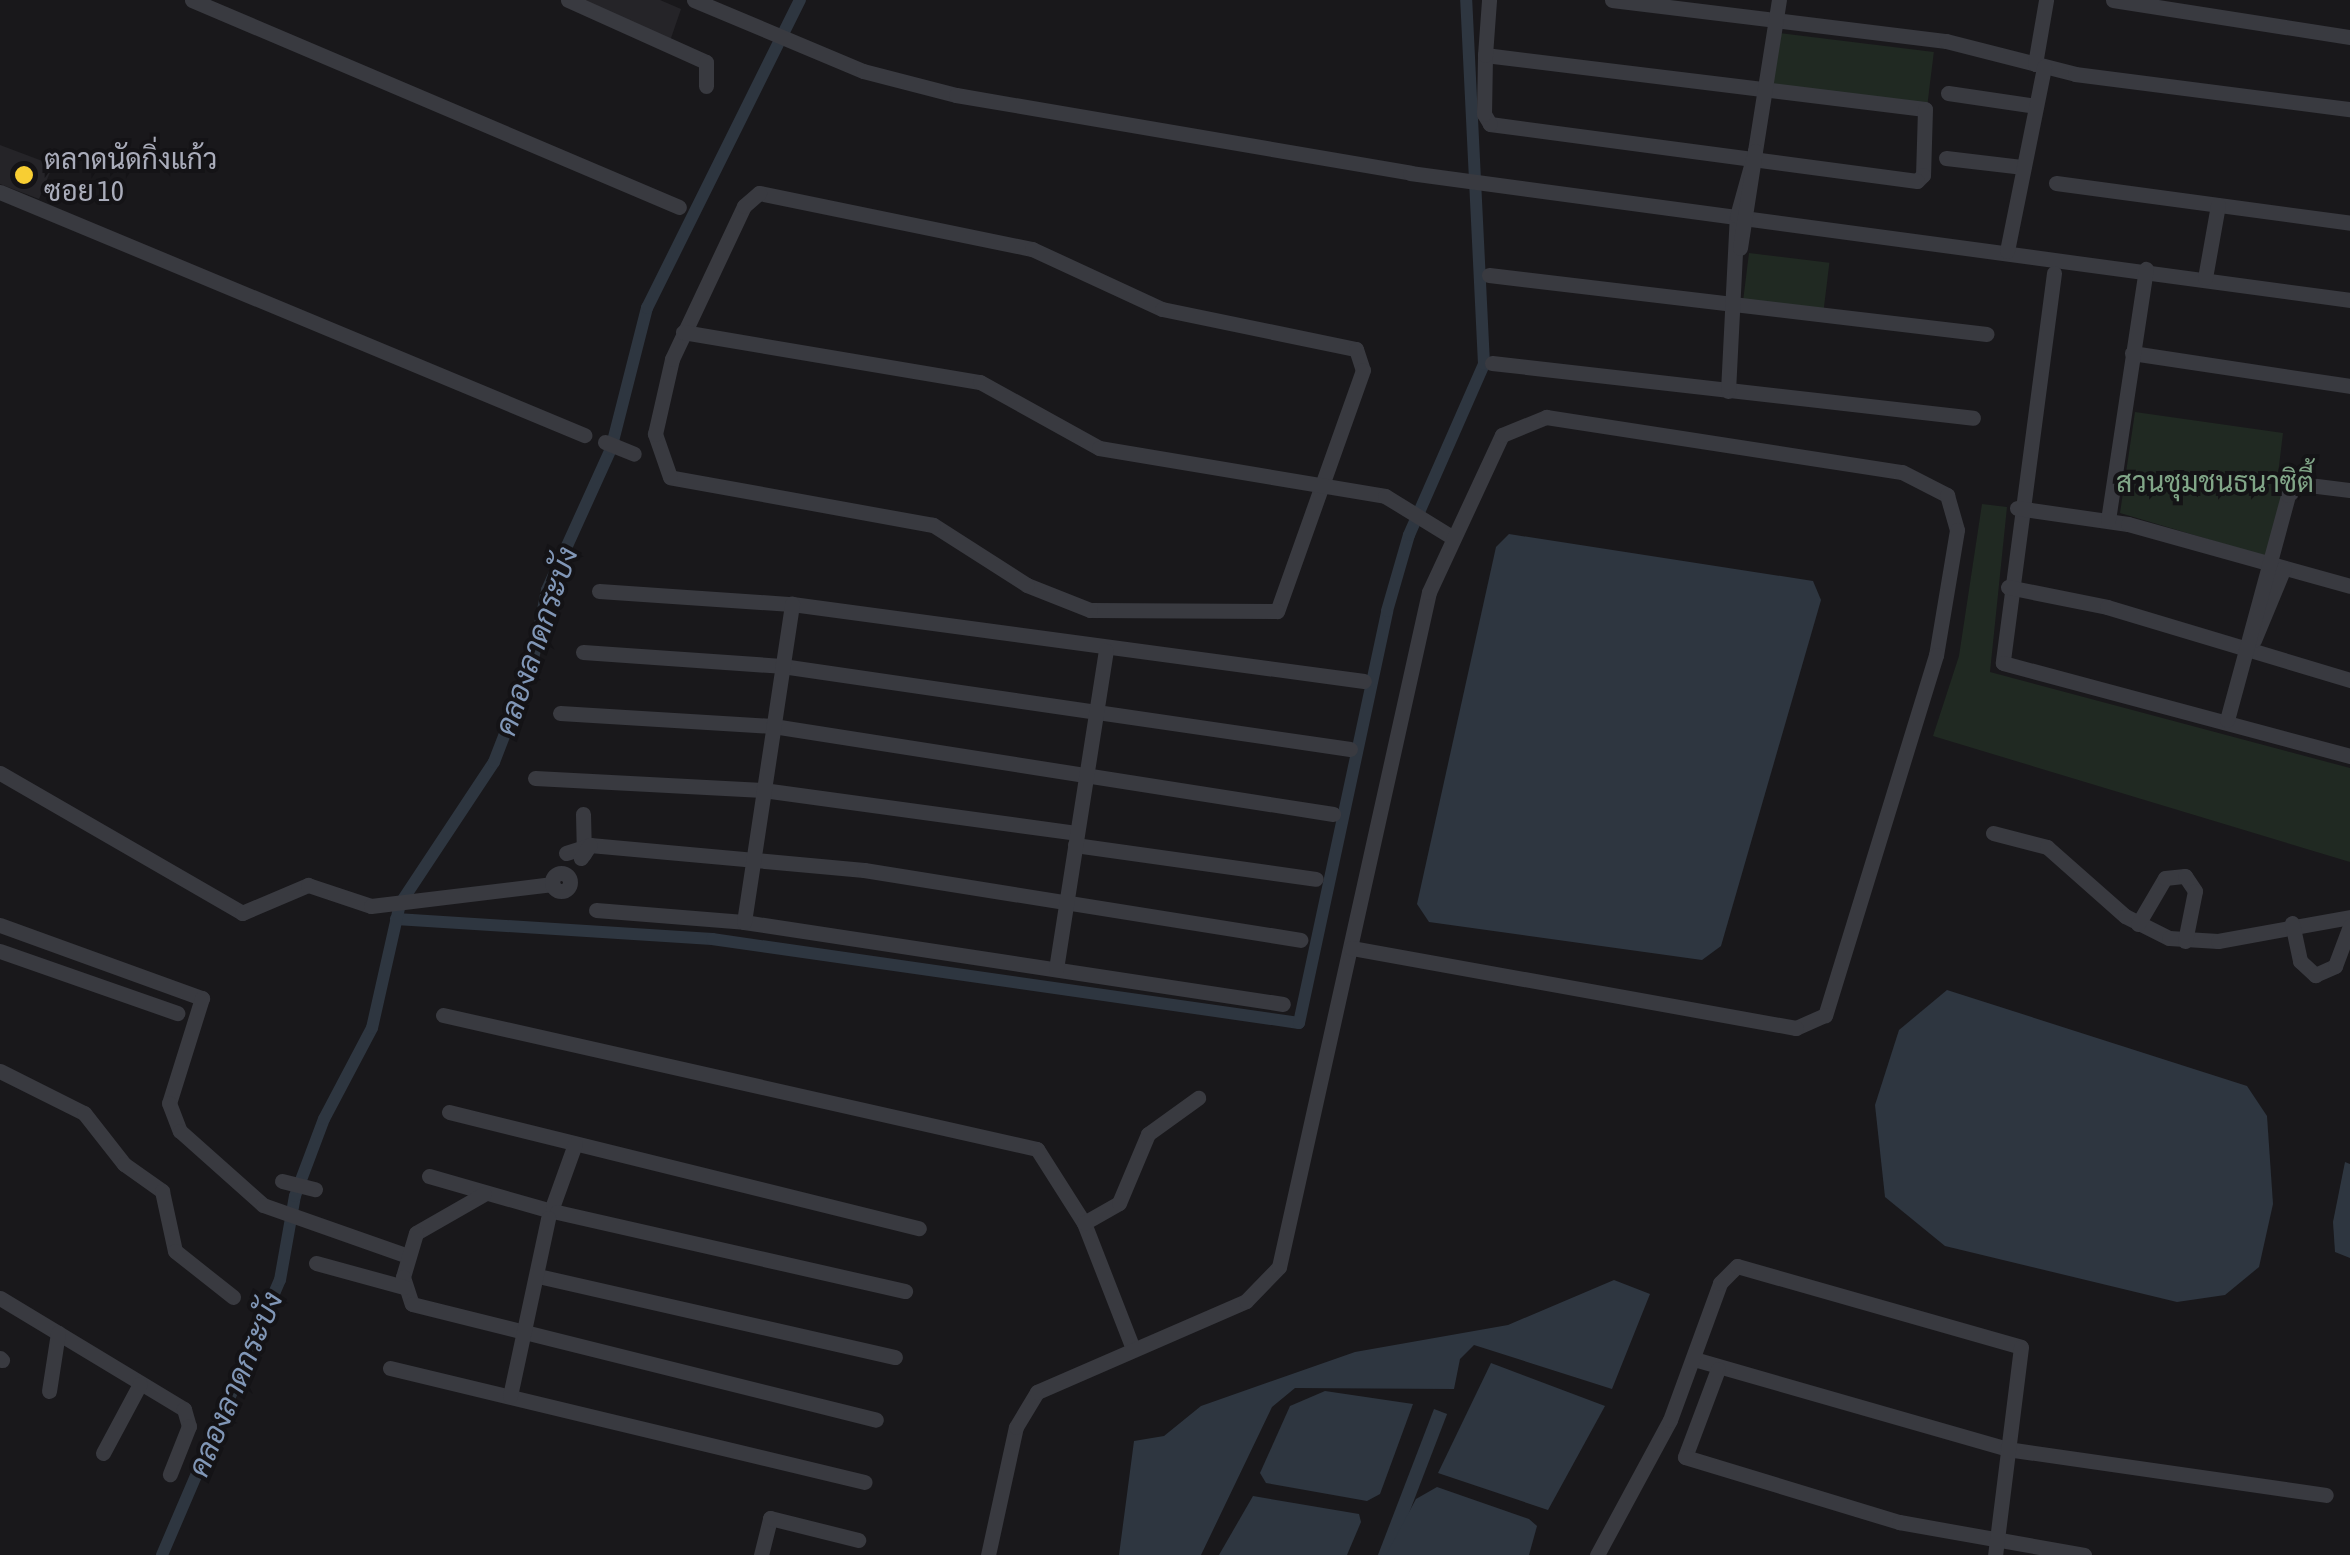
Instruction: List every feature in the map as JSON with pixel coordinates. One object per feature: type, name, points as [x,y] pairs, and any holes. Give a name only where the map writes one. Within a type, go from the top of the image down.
[{"type":"street","points":[[192,0],[679,207]]},
{"type":"street","points":[[568,0],[706,62],[706,86]]},
{"type":"street","points":[[694,0],[809,47],[956,95],[1410,173],[2146,269],[2350,300]]},
{"type":"street","points":[[1485,55],[1925,109],[1930,117],[1917,181],[1754,156],[1490,124],[1485,55],[1489,0]]},
{"type":"street","points":[[1612,0],[1946,41],[2039,66],[2350,109]]},
{"type":"street","points":[[1728,391],[1740,248],[1778,0]]},
{"type":"street","points":[[2007,251],[2036,106],[2046,0]]},
{"type":"street","points":[[2114,0],[2350,37]]},
{"type":"street","points":[[1948,93],[2036,106]]},
{"type":"street","points":[[1946,158],[2024,168]]},
{"type":"street","points":[[2056,183],[2350,223]]},
{"type":"street","points":[[0,192],[584,434]]},
{"type":"street","points":[[759,194],[1032,249],[1162,309],[1356,349],[1363,370],[1324,488],[1276,611],[1063,603],[933,526],[670,478],[656,434],[683,332],[744,206],[759,194]]},
{"type":"street","points":[[2205,278],[2218,205]]},
{"type":"street","points":[[2108,520],[2146,269]]},
{"type":"street","points":[[2054,273],[2017,508],[2000,652],[2010,668],[2227,720],[2350,756]]},
{"type":"street","points":[[1489,275],[1733,309],[1987,334]]},
{"type":"street","points":[[683,332],[980,382],[1123,455],[1406,504],[1452,537]]},
{"type":"street","points":[[2132,353],[2350,386]]},
{"type":"street","points":[[1492,362],[1973,418]]},
{"type":"street","points":[[988,1555],[1027,1406],[1061,1377],[1246,1302],[1279,1267],[1429,592],[1502,434],[1546,417],[1902,472],[1940,486],[1957,530],[1936,654],[1825,1015],[1796,1028],[1351,948]]},
{"type":"street","points":[[604,442],[634,454]]},
{"type":"street","points":[[2227,720],[2278,566],[2294,487],[2350,490]]},
{"type":"street","points":[[2017,508],[2108,520],[2350,586]]},
{"type":"street","points":[[2008,587],[2252,645],[2350,680]]},
{"type":"street","points":[[598,591],[792,604],[1106,650],[1364,681]]},
{"type":"street","points":[[744,922],[792,604]]},
{"type":"street","points":[[1056,970],[1106,650]]},
{"type":"street","points":[[583,652],[782,666],[1350,749]]},
{"type":"street","points":[[560,713],[773,726],[1333,814]]},
{"type":"street","points":[[0,772],[242,912],[308,886],[371,906],[435,897],[572,862],[752,858],[1300,940]]},
{"type":"street","points":[[535,778],[763,790],[1316,879]]},
{"type":"street","points":[[572,862],[583,814]]},
{"type":"street","points":[[1993,833],[2047,847],[2138,924],[2184,941],[2292,923],[2350,918]]},
{"type":"street","points":[[2138,924],[2164,878],[2184,876],[2194,891],[2184,941]]},
{"type":"street","points":[[596,910],[744,922],[1283,1004]]},
{"type":"street","points":[[2292,923],[2300,961],[2315,975],[2336,966],[2350,926]]},
{"type":"street","points":[[0,925],[202,998],[169,1114],[264,1205],[328,1233],[405,1255]]},
{"type":"street","points":[[0,951],[177,1013]]},
{"type":"street","points":[[443,1015],[1037,1149],[1084,1223],[1132,1346]]},
{"type":"street","points":[[0,1070],[84,1113],[124,1164],[162,1192],[174,1251],[233,1298]]},
{"type":"street","points":[[1084,1223],[1119,1203],[1148,1134],[1198,1098]]},
{"type":"street","points":[[449,1112],[919,1228]]},
{"type":"street","points":[[510,1396],[551,1211],[575,1144]]},
{"type":"street","points":[[429,1176],[551,1211],[906,1291]]},
{"type":"street","points":[[284,1182],[314,1189]]},
{"type":"street","points":[[404,1287],[405,1255],[424,1224],[484,1194]]},
{"type":"street","points":[[316,1263],[404,1287],[424,1309],[876,1420]]},
{"type":"street","points":[[1598,1555],[1694,1359],[1724,1276],[1747,1267],[2021,1347],[1996,1548]]},
{"type":"street","points":[[538,1276],[895,1357]]},
{"type":"street","points":[[0,1298],[188,1415],[170,1474]]},
{"type":"street","points":[[49,1392],[58,1334]]},
{"type":"street","points":[[1694,1359],[2007,1449],[2326,1495]]},
{"type":"street","points":[[390,1368],[864,1482]]},
{"type":"street","points":[[1718,1369],[1685,1456],[1996,1548],[2084,1555]]},
{"type":"street","points":[[102,1453],[140,1384]]},
{"type":"street","points":[[761,1555],[770,1518],[858,1540]]},
{"type":"shaded area","points":[[570,0],[660,0],[681,9],[669,44]]},
{"type":"shaded area","name":"ตลาดนัดกิ่งแก้ว ซอย 10","points":[[0,145],[53,165],[39,199],[0,184]]},
{"type":"shaded area","points":[[1509,534],[1813,581],[1821,600],[1721,946],[1702,960],[1429,922],[1417,904],[1496,547]]},
{"type":"shaded area","points":[[1947,990],[2247,1086],[2267,1116],[2273,1204],[2259,1267],[2225,1295],[2177,1302],[1945,1246],[1885,1197],[1875,1105],[1899,1030]]},
{"type":"shaded area","points":[[2345,1162],[2350,1164],[2350,1258],[2335,1252],[2333,1222]]},
{"type":"shaded area","points":[[1614,1280],[1650,1294],[1612,1389],[1474,1345],[1460,1359],[1454,1389],[1295,1388],[1272,1407],[1201,1555],[1119,1555],[1134,1441],[1164,1436],[1201,1406],[1355,1352],[1508,1325]]},
{"type":"shaded area","points":[[1491,1363],[1605,1406],[1548,1510],[1438,1473]]},
{"type":"shaded area","points":[[1325,1391],[1413,1404],[1380,1494],[1367,1501],[1266,1483],[1260,1473],[1290,1406]]},
{"type":"shaded area","points":[[1434,1409],[1447,1414],[1393,1555],[1378,1555]]},
{"type":"shaded area","points":[[1437,1487],[1529,1519],[1537,1526],[1529,1555],[1386,1555],[1416,1499]]},
{"type":"shaded area","points":[[1253,1496],[1359,1514],[1361,1522],[1347,1555],[1219,1555]]},
{"type":"green space","points":[[1779,33],[1934,52],[1927,105],[1773,86]]},
{"type":"green space","points":[[1749,253],[1829,263],[1823,318],[1742,309]]},
{"type":"green space","name":"สวนชุมชนธนาซิตี้","points":[[2135,412],[2283,433],[2278,474],[2305,478],[2296,481],[2268,557],[2120,513]]},
{"type":"green space","points":[[1982,504],[2007,507],[1990,672],[2350,768],[2350,862],[1933,736],[1959,656]]},
{"type":"waterway","name":"คลองลาดกระบัง","points":[[162,1555],[280,1280],[295,1196],[324,1119],[372,1028],[400,904],[494,762],[532,664],[547,590],[611,449],[647,308],[800,0]]},
{"type":"waterway","points":[[396,919],[712,939],[1299,1023],[1387,611],[1409,535],[1484,364],[1466,0]]},
{"type":"place","name":"ตลาดนัดกิ่งแก้ว ซอย 10","points":[[24,175]]}]
